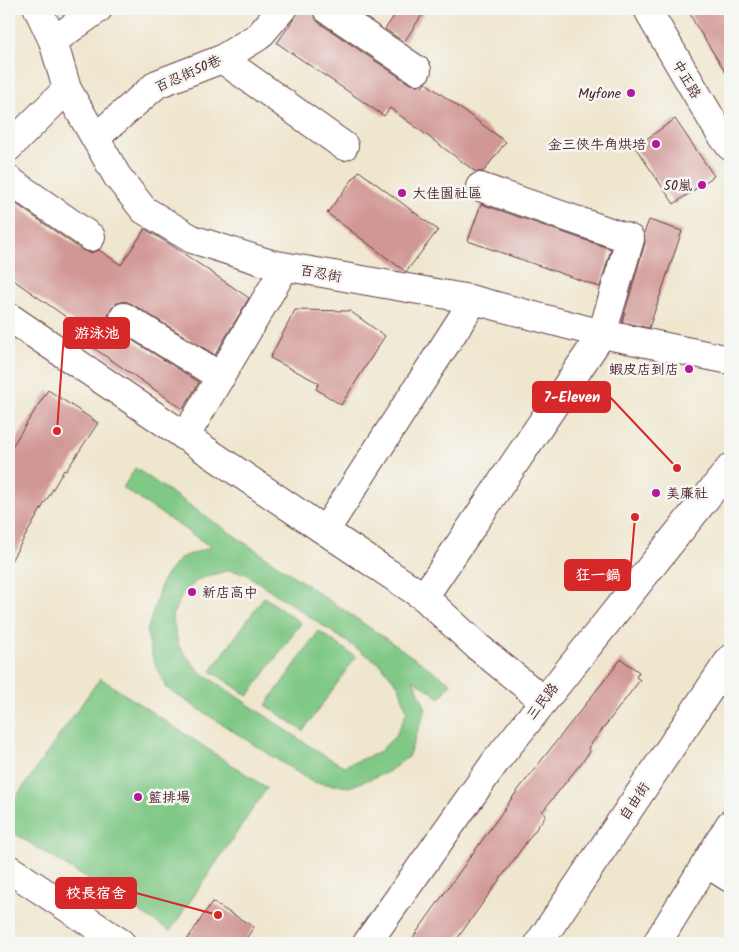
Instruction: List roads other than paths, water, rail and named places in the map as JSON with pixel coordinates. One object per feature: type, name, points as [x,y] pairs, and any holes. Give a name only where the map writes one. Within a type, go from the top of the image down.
[{"type":"street","name":"百忍街","points":[[38,9],[53,41],[67,89],[117,176],[144,210],[192,239],[271,264],[474,300],[602,334],[730,360]]},
{"type":"street","points":[[53,41],[98,9]]},
{"type":"street","name":"百忍街50巷","points":[[95,138],[157,84],[222,59],[259,36],[282,9]]},
{"type":"street","points":[[326,9],[417,70]]},
{"type":"street","name":"中正路","points":[[648,9],[718,130],[730,146]]},
{"type":"street","points":[[222,59],[344,146]]},
{"type":"street","points":[[9,147],[67,89]]},
{"type":"street","points":[[9,180],[91,237]]},
{"type":"street","points":[[424,597],[602,334],[630,239],[480,186]]},
{"type":"street","points":[[185,437],[285,267]]},
{"type":"street","points":[[325,532],[474,300]]},
{"type":"street","points":[[124,316],[220,377]]},
{"type":"street","points":[[9,317],[424,597],[478,647],[543,700]]},
{"type":"street","name":"三民路","points":[[367,943],[496,761],[730,468]]},
{"type":"street","name":"自由街","points":[[538,943],[730,659]]},
{"type":"street","points":[[657,943],[730,824]]},
{"type":"street","points":[[706,863],[730,878]]},
{"type":"street","points":[[9,869],[122,943]]},
{"type":"place","name":"Myfone","points":[[631,93]]},
{"type":"place","name":"金三俠牛角烘培","points":[[656,144]]},
{"type":"place","name":"50嵐","points":[[702,185]]},
{"type":"place","name":"大佳園社區","points":[[402,193]]},
{"type":"place","name":"蝦皮店到店","points":[[689,369]]},
{"type":"place","name":"游泳池","points":[[57,431]]},
{"type":"place","name":"7-Eleven","points":[[677,468]]},
{"type":"place","name":"美廉社","points":[[656,493]]},
{"type":"place","name":"狂一鍋","points":[[635,517]]},
{"type":"place","name":"新店高中","points":[[192,592]]},
{"type":"place","name":"籃排場","points":[[138,797]]},
{"type":"place","name":"校長宿舍","points":[[218,915]]}]
